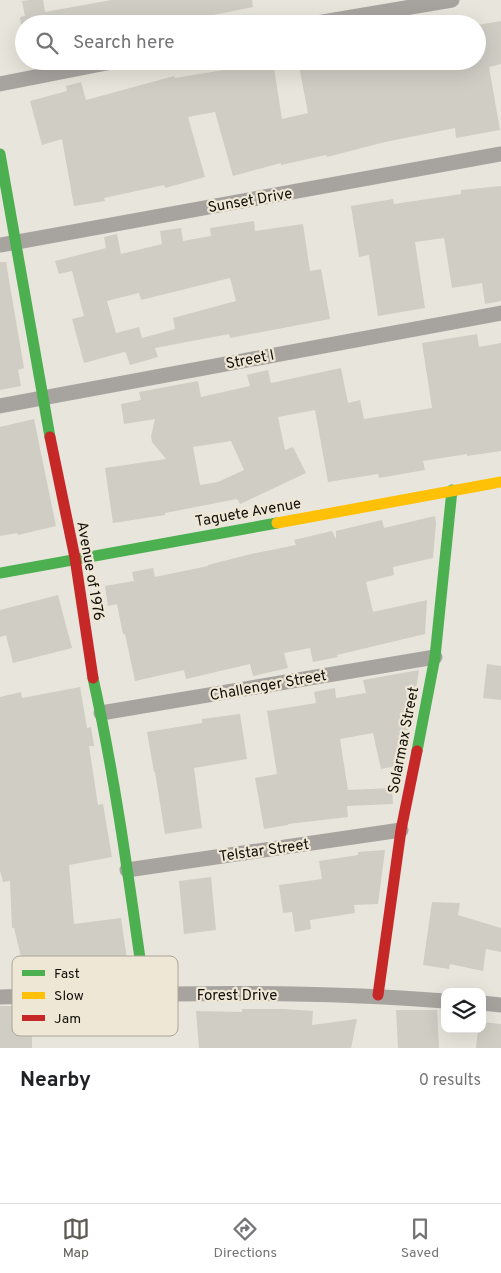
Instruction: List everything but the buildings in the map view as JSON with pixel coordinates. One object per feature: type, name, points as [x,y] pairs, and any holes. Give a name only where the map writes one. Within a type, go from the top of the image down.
[{"type":"street","points":[[364,15],[452,0]]},
{"type":"street","points":[[0,84],[71,70]]},
{"type":"street","name":"Avenue of 1976","points":[[0,154],[42,398],[74,558],[92,672],[128,870],[140,956]]},
{"type":"street","name":"Sunset Drive","points":[[0,245],[501,154]]},
{"type":"street","name":"Street I","points":[[0,406],[501,313]]},
{"type":"street","name":"Taguete Avenue","points":[[0,572],[501,482]]},
{"type":"street","name":"Solarmax Street","points":[[378,996],[401,830],[435,657],[452,490]]},
{"type":"street","name":"Challenger Street","points":[[101,714],[435,657]]},
{"type":"street","name":"Telstar Street","points":[[128,870],[401,830]]},
{"type":"street","name":"Forest Drive","points":[[178,994],[378,996],[441,1001]]},
{"type":"street","points":[[486,1003],[501,1005]]},
{"type":"traffic: fast","points":[[0,154],[50,437]]},
{"type":"traffic: fast","points":[[417,751],[435,657],[452,490]]},
{"type":"traffic: fast","points":[[0,573],[277,523]]},
{"type":"traffic: fast","points":[[93,678],[116,796],[140,956]]},
{"type":"traffic: slow","points":[[277,523],[501,482]]},
{"type":"traffic: jam","points":[[50,437],[75,558],[93,678]]},
{"type":"traffic: jam","points":[[378,995],[401,830],[417,751]]}]
